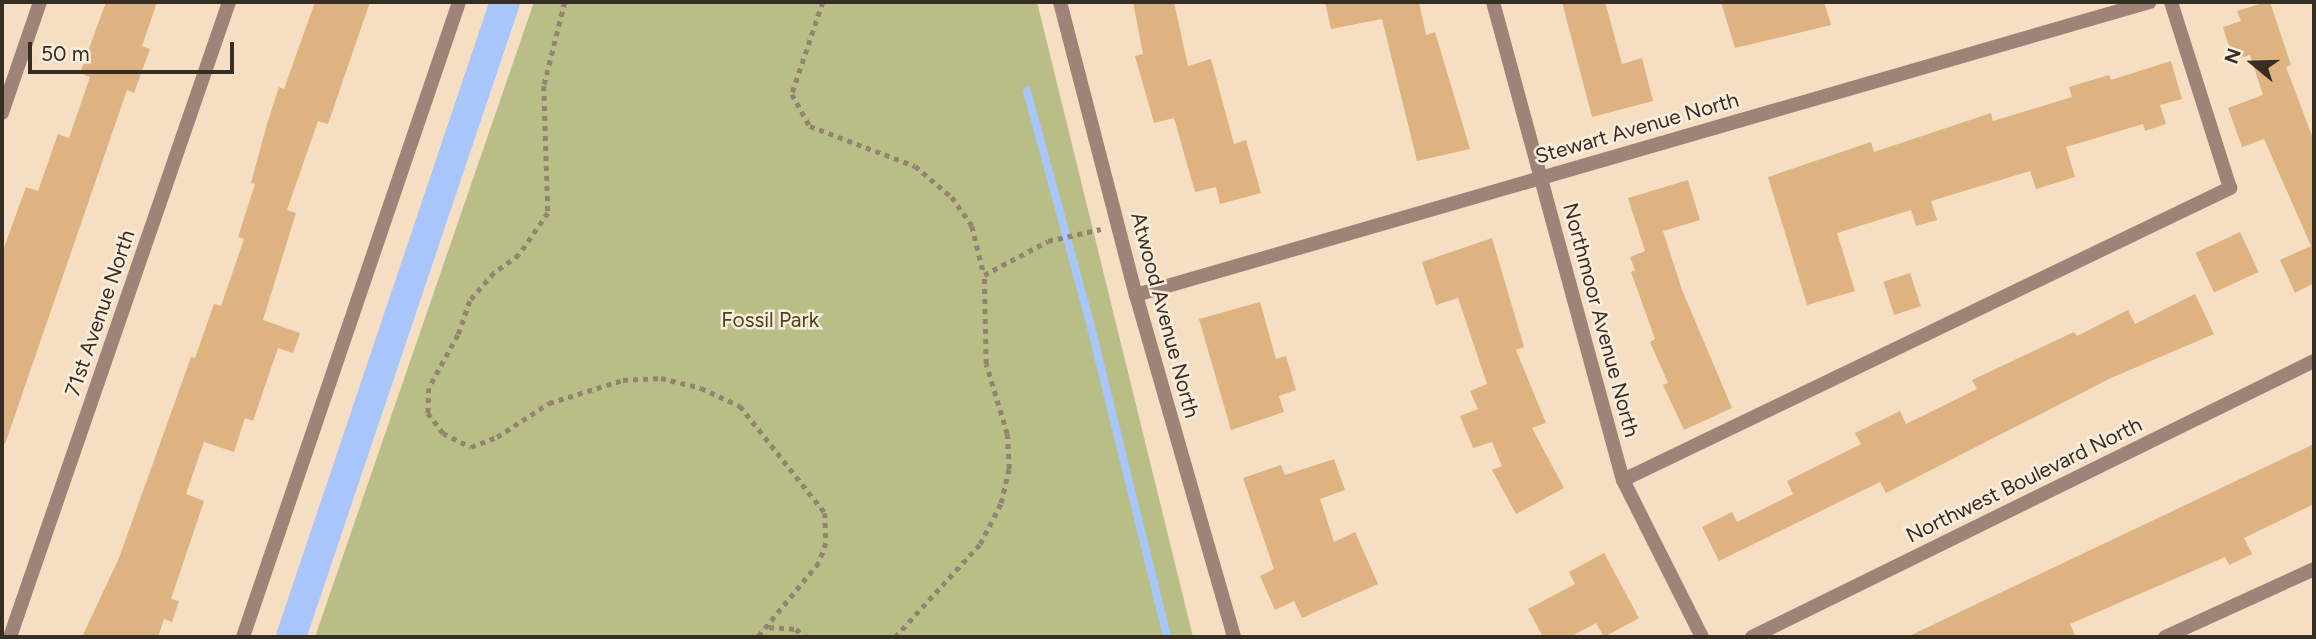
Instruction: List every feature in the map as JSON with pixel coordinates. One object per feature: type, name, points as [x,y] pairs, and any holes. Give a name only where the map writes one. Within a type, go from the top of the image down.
[{"type":"street","points":[[2,113],[40,2]]},
{"type":"street","name":"71st Avenue North","points":[[10,637],[229,2]]},
{"type":"street","points":[[243,637],[460,2]]},
{"type":"street","name":"Atwood Avenue North","points":[[1060,2],[1136,295],[1234,637]]},
{"type":"street","name":"Northmoor Avenue North","points":[[1493,2],[1623,480],[1702,637]]},
{"type":"street","name":"Stewart Avenue North","points":[[1136,295],[2150,2]]},
{"type":"street","points":[[1623,480],[2230,188],[2171,2]]},
{"type":"street","name":"Northwest Boulevard North","points":[[1752,637],[2314,361]]},
{"type":"street","points":[[2165,637],[2314,569]]},
{"type":"path","points":[[565,2],[544,86],[548,213],[519,255],[494,273],[470,301],[458,335],[429,387],[428,413],[443,433],[471,447],[497,437],[549,403],[623,380],[661,378],[701,388],[740,406],[825,513],[825,543],[819,563],[758,637]]},
{"type":"path","points":[[823,2],[792,94],[810,126],[915,166],[952,197],[972,226],[984,275],[986,364],[1007,434],[1009,469],[1004,492],[980,544],[895,637]]},
{"type":"path","points":[[984,275],[1048,241],[1107,228]]},
{"type":"path","points":[[758,637],[772,624],[796,629],[806,637]]},
{"type":"green space","name":"Fossil Park","points":[[534,2],[1037,2],[1193,637],[315,637]]},
{"type":"building","points":[[106,2],[157,2],[142,46],[150,49],[134,93],[127,90],[5,444],[2,443],[2,253],[26,187],[38,191],[58,134],[69,138],[90,77],[80,73]]},
{"type":"building","points":[[315,2],[370,2],[328,124],[318,121],[287,210],[296,213],[263,320],[300,333],[293,353],[278,348],[253,421],[245,418],[234,452],[204,442],[186,494],[204,501],[171,599],[179,601],[172,622],[164,619],[158,637],[82,637],[119,558],[191,357],[195,358],[214,304],[221,306],[244,239],[238,237],[255,184],[251,183],[267,124],[279,87],[284,89]]},
{"type":"building","points":[[1133,2],[1174,2],[1188,66],[1211,59],[1234,144],[1246,140],[1261,193],[1220,204],[1216,187],[1195,192],[1174,118],[1154,123],[1135,56],[1143,54]]},
{"type":"building","points":[[1325,2],[1419,2],[1426,35],[1435,32],[1470,149],[1417,161],[1382,19],[1331,29]]},
{"type":"building","points":[[1562,2],[1605,2],[1622,64],[1642,58],[1653,101],[1592,117]]},
{"type":"building","points":[[1721,2],[1824,2],[1831,25],[1735,48]]},
{"type":"building","points":[[2270,2],[2291,65],[2286,67],[2314,141],[2314,283],[2295,293],[2280,260],[2311,246],[2264,139],[2242,147],[2228,108],[2263,95],[2250,55],[2233,60],[2223,27],[2241,21],[2237,11]]},
{"type":"building","points":[[2171,61],[2182,99],[2160,105],[2166,124],[2145,131],[2143,124],[2066,147],[2075,177],[2036,189],[2030,171],[1931,201],[1937,220],[1916,226],[1911,210],[1837,233],[1855,291],[1807,305],[1768,177],[1871,142],[1874,152],[1991,113],[1993,121],[2072,97],[2069,87],[2109,75],[2111,80]]},
{"type":"building","points":[[1688,180],[1700,220],[1663,231],[1682,290],[1732,408],[1684,430],[1663,385],[1668,383],[1650,342],[1655,339],[1631,272],[1635,270],[1630,257],[1645,251],[1628,198]]},
{"type":"building","points":[[2240,232],[2259,272],[2214,293],[2196,253]]},
{"type":"building","points":[[1492,238],[1524,347],[1516,350],[1546,423],[1532,428],[1564,488],[1516,514],[1492,470],[1502,466],[1492,442],[1473,448],[1460,416],[1478,409],[1470,391],[1487,384],[1458,298],[1436,305],[1422,262]]},
{"type":"building","points":[[1910,273],[1921,306],[1894,315],[1883,282]]},
{"type":"building","points":[[2195,294],[2214,334],[2111,378],[1886,493],[1880,482],[1719,561],[1702,527],[1732,512],[1737,522],[1793,494],[1787,481],[1861,444],[1855,433],[1900,411],[1906,424],[1977,389],[1972,380],[2074,332],[2077,336],[2128,310],[2135,324]]},
{"type":"building","points":[[1260,302],[1276,359],[1286,356],[1296,390],[1279,396],[1284,412],[1231,430],[1199,319]]},
{"type":"building","points":[[2314,444],[2314,504],[2244,538],[2252,554],[2229,565],[2225,557],[2070,624],[2076,637],[1907,637]]},
{"type":"building","points":[[1334,459],[1345,490],[1320,499],[1334,542],[1355,532],[1378,584],[1302,618],[1294,601],[1275,610],[1260,576],[1274,569],[1243,478],[1281,465],[1285,475]]},
{"type":"building","points":[[1604,553],[1639,618],[1604,637],[1596,623],[1570,637],[1543,637],[1528,609],[1575,584],[1569,572]]},
{"type":"waterway","points":[[291,637],[505,2]]},
{"type":"waterway","points":[[1027,91],[1091,327],[1167,637]]}]
